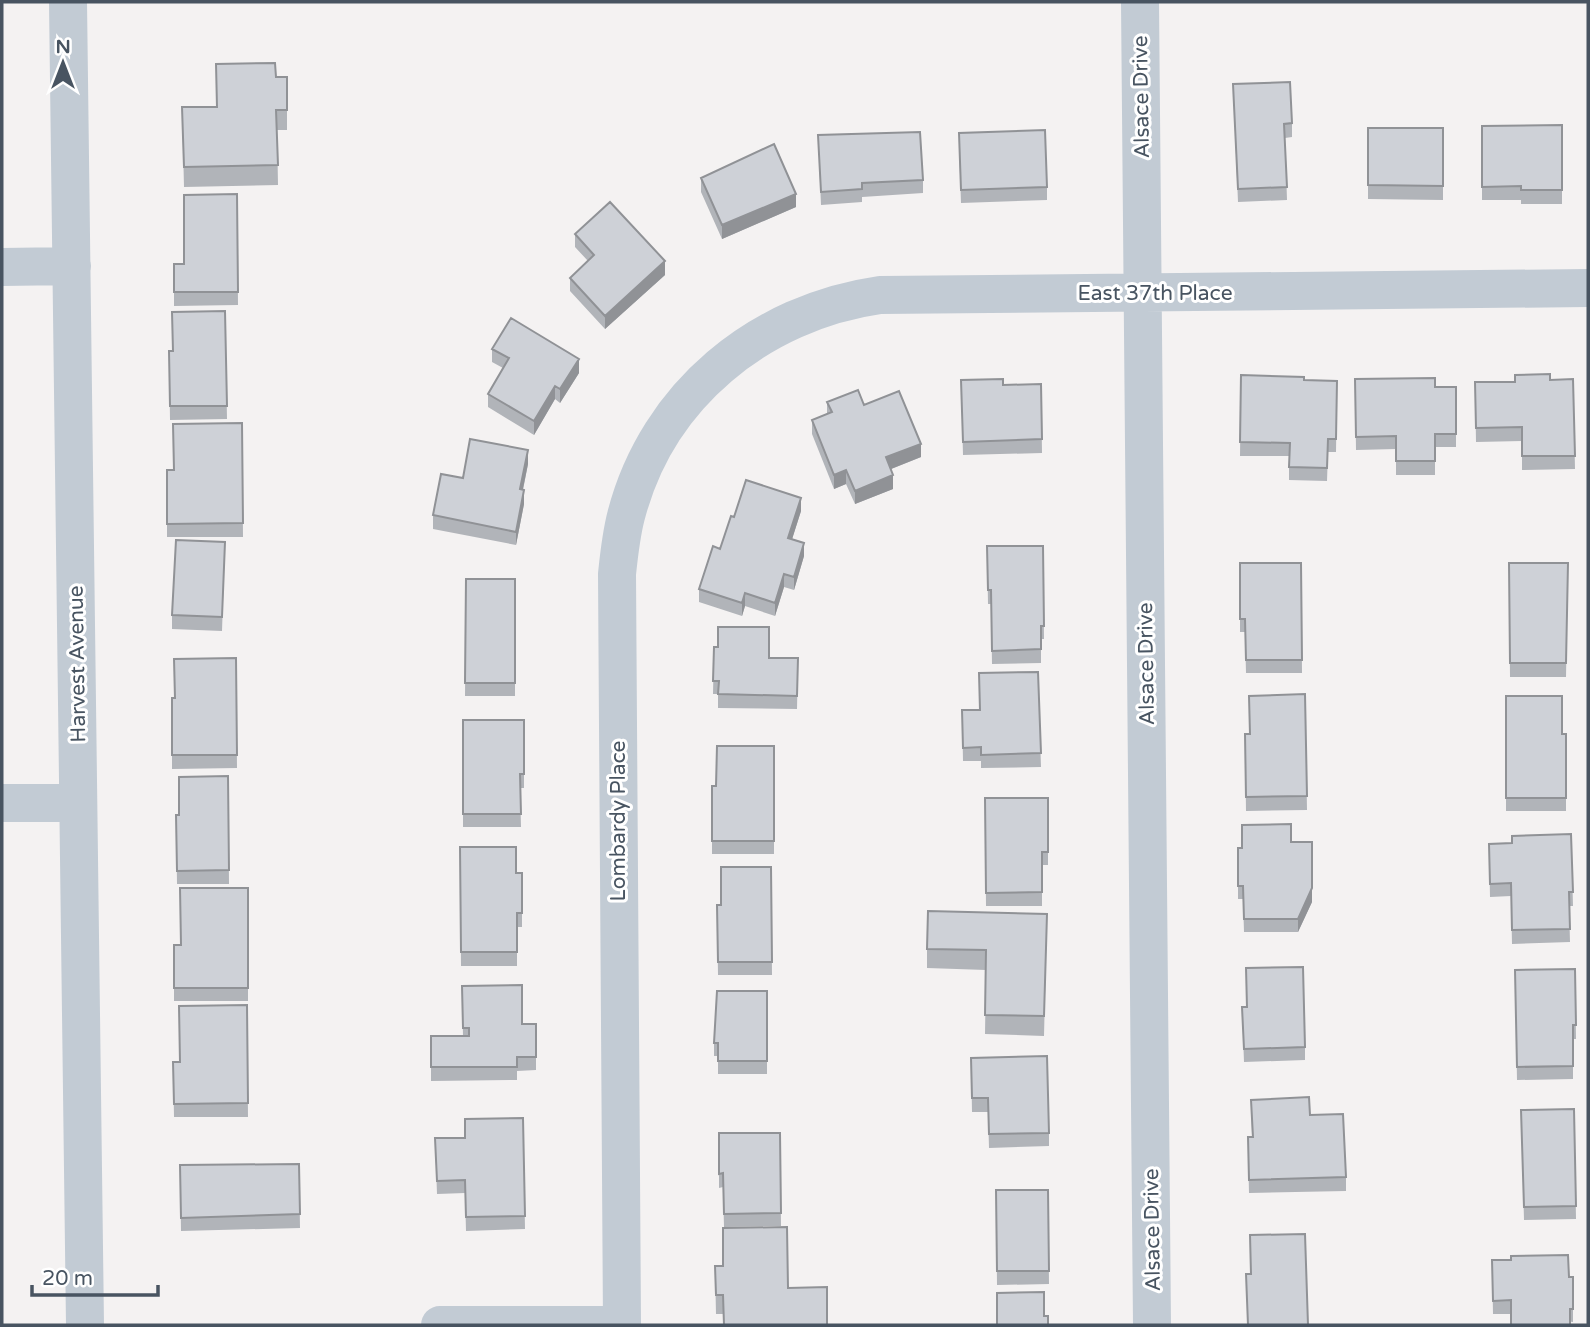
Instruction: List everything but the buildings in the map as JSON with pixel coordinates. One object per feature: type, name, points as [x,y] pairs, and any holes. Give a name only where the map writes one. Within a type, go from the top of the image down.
[{"type":"street","name":"Harvest Avenue","points":[[68,2],[85,1325]]},
{"type":"street","name":"Alsace Drive","points":[[1140,2],[1152,1325]]},
{"type":"street","points":[[2,267],[72,267]]},
{"type":"street","name":"East 37th Place","points":[[734,353],[768,331],[822,307],[870,296],[1588,288]]},
{"type":"street","name":"Lombardy Place","points":[[622,1325],[617,574],[626,513],[657,441],[705,378],[734,353]]},
{"type":"street","points":[[2,803],[78,803]]},
{"type":"street","points":[[440,1325],[622,1325]]}]
